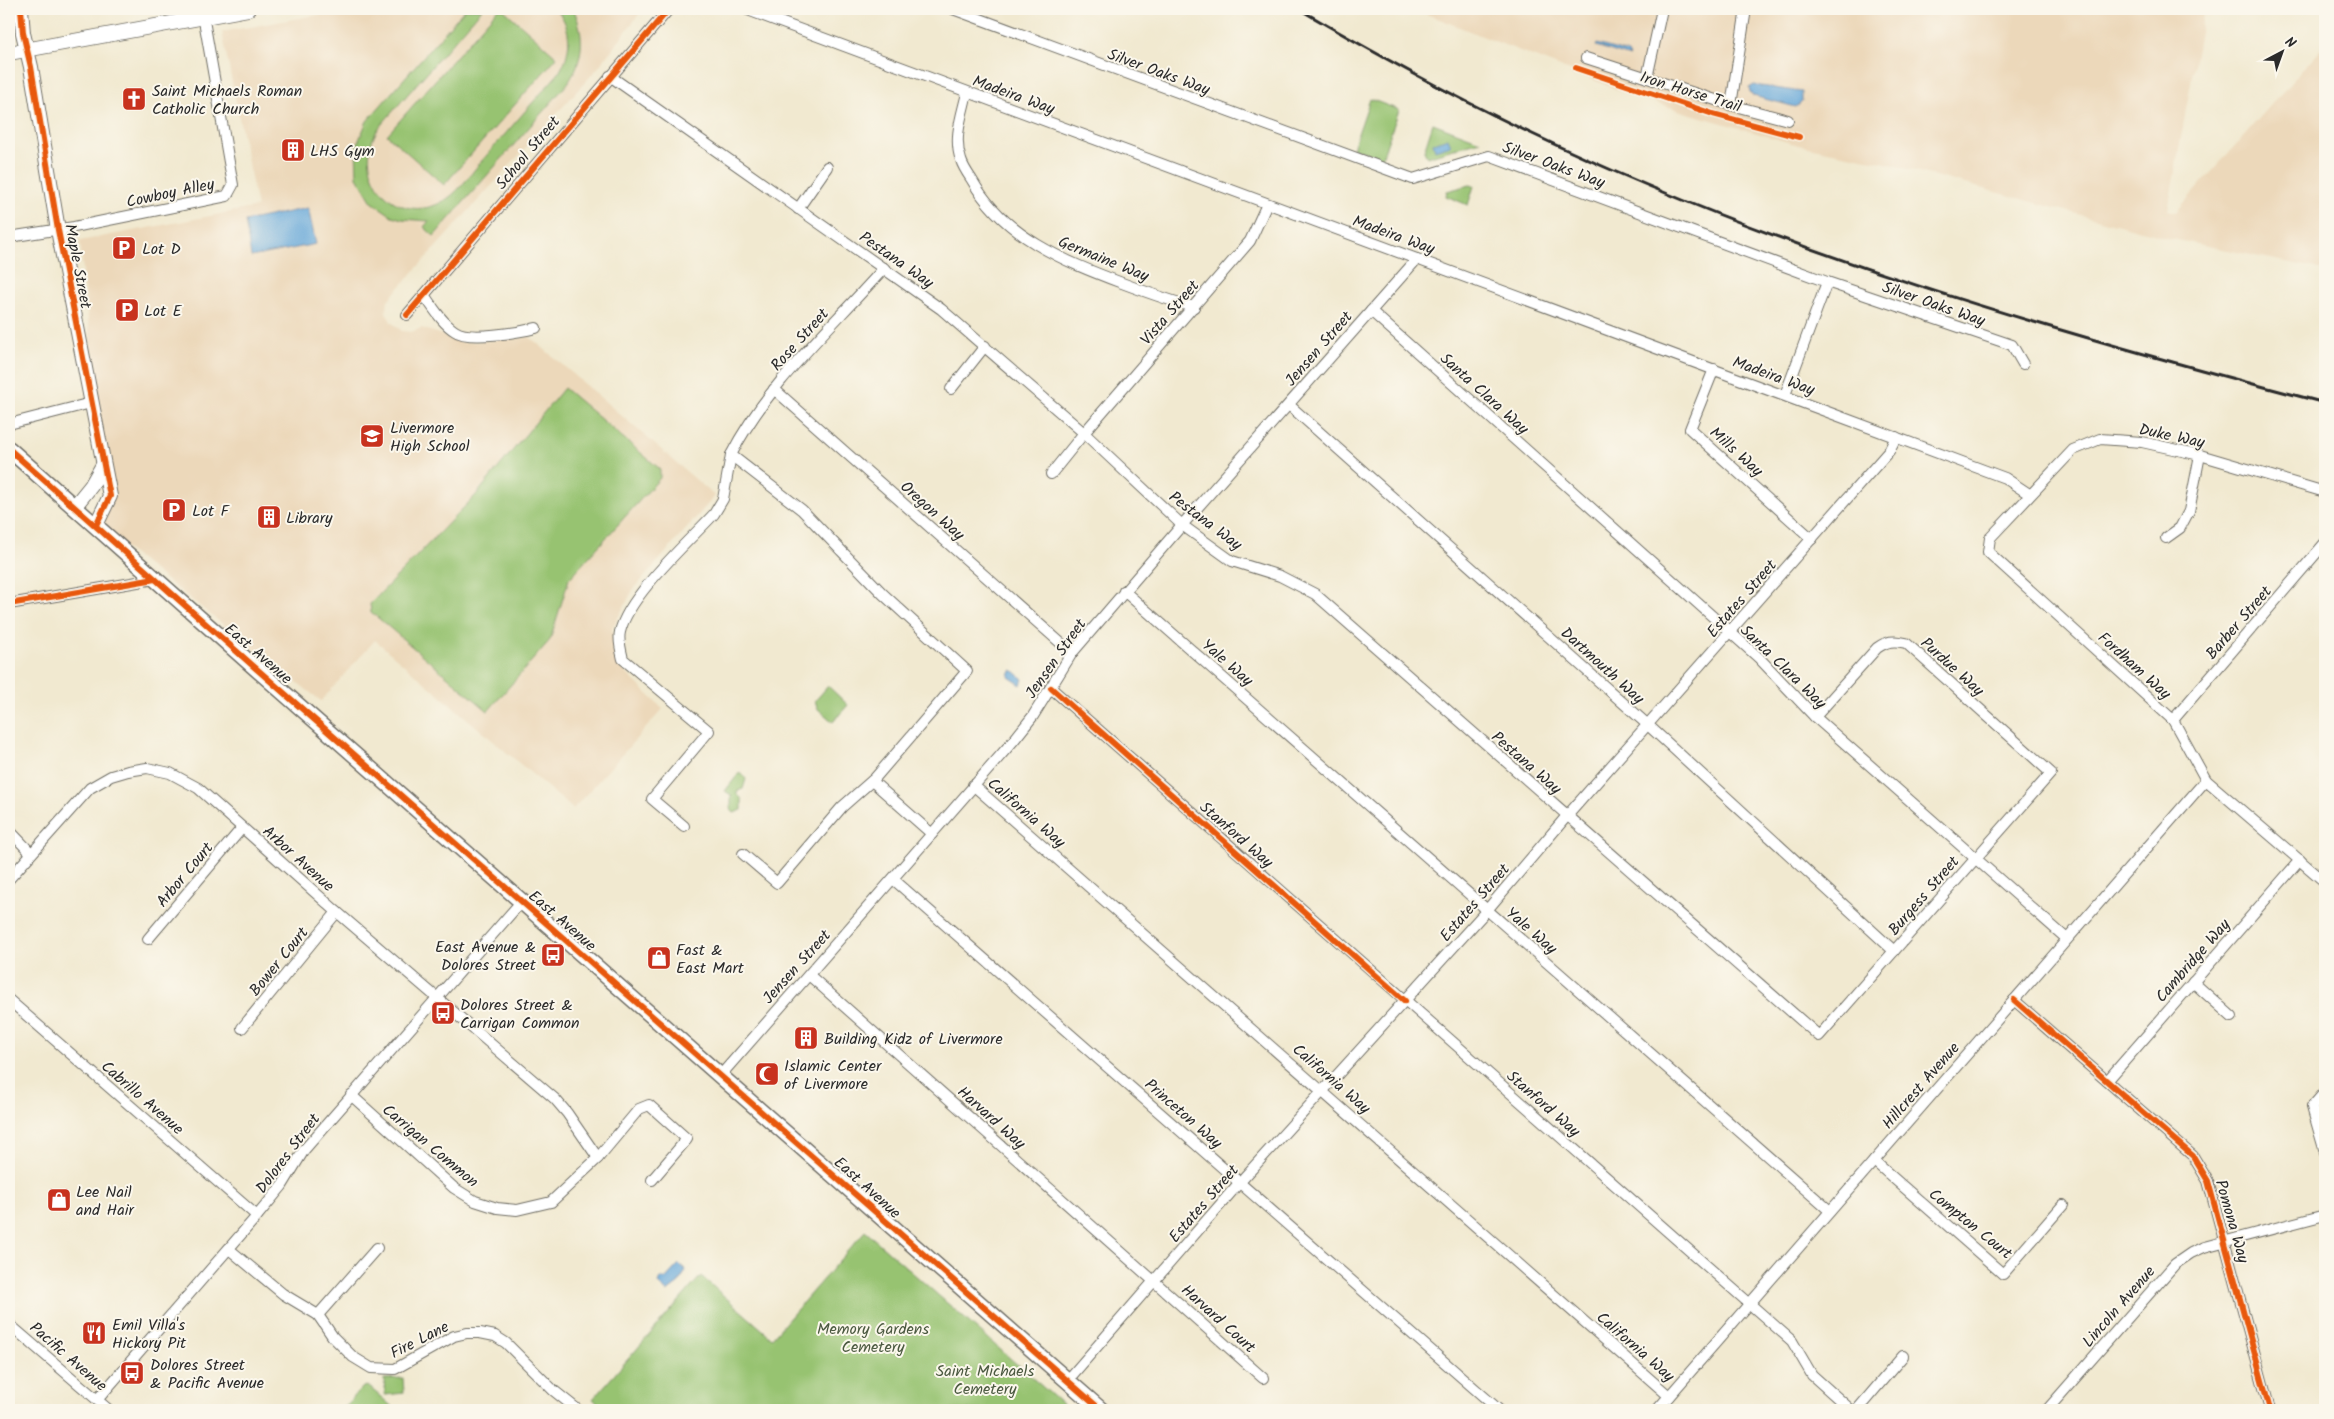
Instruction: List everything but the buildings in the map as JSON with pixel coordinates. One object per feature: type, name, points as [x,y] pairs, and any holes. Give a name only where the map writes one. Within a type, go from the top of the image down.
[{"type":"main road","name":"East Avenue","points":[[9,449],[521,902],[1101,1410]]},
{"type":"street","name":"Maple Street","points":[[21,9],[58,230],[110,496],[96,525]]},
{"type":"street","points":[[9,53],[203,13],[248,9]]},
{"type":"street","name":"School Street","points":[[407,315],[669,9]]},
{"type":"street","name":"Madeira Way","points":[[745,9],[2006,478],[2029,494]]},
{"type":"street","name":"Silver Oaks Way","points":[[953,9],[1005,30],[1413,179],[1489,156],[1827,282],[2012,345],[2023,364]]},
{"type":"street","points":[[1647,78],[1662,9]]},
{"type":"street","points":[[1731,105],[1746,9]]},
{"type":"street","name":"Cowboy Alley","points":[[58,230],[227,196],[233,184],[203,13]]},
{"type":"street","points":[[1586,58],[1731,105],[1788,120]]},
{"type":"street","name":"Pestana Way","points":[[610,76],[941,309],[1084,433],[1182,524],[1232,561],[1280,576],[1315,594],[1566,817],[1819,1036]]},
{"type":"street","name":"Germaine Way","points":[[968,93],[959,125],[958,144],[961,161],[979,192],[997,214],[1016,231],[1066,262],[1172,302],[1194,307]]},
{"type":"street","points":[[798,209],[827,167]]},
{"type":"street","name":"Vista Street","points":[[1051,474],[1084,433],[1250,241],[1267,204]]},
{"type":"street","points":[[9,237],[58,230]]},
{"type":"street","name":"Jensen Street","points":[[720,1076],[1014,740],[1051,688],[1072,653],[1124,591],[1417,258]]},
{"type":"street","name":"Rose Street","points":[[684,826],[652,799],[709,731],[623,659],[619,634],[626,615],[638,596],[714,514],[723,499],[731,455],[741,434],[774,389],[884,268]]},
{"type":"street","points":[[1785,395],[1827,282]]},
{"type":"street","points":[[424,295],[446,324],[457,333],[472,335],[520,332],[536,328]]},
{"type":"street","name":"Santa Clara Way","points":[[1371,311],[1759,658],[1815,717],[2067,939]]},
{"type":"street","points":[[951,389],[985,346]]},
{"type":"street","name":"Mills Way","points":[[1714,370],[1690,429],[1812,539]]},
{"type":"street","name":"Oregon Way","points":[[774,389],[1072,653]]},
{"type":"street","points":[[9,424],[91,403]]},
{"type":"street","name":"Dartmouth Way","points":[[1289,405],[1649,726],[1894,951]]},
{"type":"street","name":"Estates Street","points":[[1067,1381],[1240,1182],[1487,910],[1566,817],[1649,726],[1889,451],[1896,437]]},
{"type":"street","name":"Duke Way","points":[[2029,494],[2073,450],[2100,439],[2142,442],[2200,455],[2325,492]]},
{"type":"street","points":[[731,455],[802,510],[883,594],[967,671],[872,781],[842,807],[777,883],[743,854]]},
{"type":"street","points":[[2166,538],[2180,528],[2190,511],[2200,455]]},
{"type":"street","points":[[74,507],[91,486],[103,465]]},
{"type":"street","name":"Fordham Way","points":[[2029,494],[1990,538],[1988,552],[2173,720],[2206,780],[2325,882]]},
{"type":"street","name":"Barber Street","points":[[2173,720],[2325,543]]},
{"type":"street","points":[[9,604],[155,579]]},
{"type":"street","name":"Yale Way","points":[[1124,591],[1830,1211]]},
{"type":"street","name":"Purdue Way","points":[[1815,717],[1877,648],[1885,642],[1906,643],[2051,773]]},
{"type":"street","name":"Stanford Way","points":[[1051,688],[1792,1341],[1812,1375],[1850,1410]]},
{"type":"street","name":"Arbor Avenue","points":[[9,879],[31,852],[90,788],[111,776],[128,771],[147,768],[170,773],[198,788],[437,999]]},
{"type":"street","name":"Burgess Street","points":[[1819,1036],[2051,773]]},
{"type":"street","name":"Hillcrest Avenue","points":[[1657,1410],[2206,780]]},
{"type":"street","points":[[872,781],[932,834]]},
{"type":"street","name":"California Way","points":[[973,785],[1323,1090],[1669,1396]]},
{"type":"street","name":"Arbor Court","points":[[148,939],[242,828]]},
{"type":"street","points":[[9,830],[31,852]]},
{"type":"street","name":"Cambridge Way","points":[[2107,1081],[2300,860]]},
{"type":"street","name":"Princeton Way","points":[[893,879],[1499,1410]]},
{"type":"street","name":"Dolores Street","points":[[97,1400],[282,1186],[304,1150],[521,902]]},
{"type":"street","name":"Bower Court","points":[[242,1028],[337,912]]},
{"type":"street","name":"Harvard Way","points":[[809,975],[1154,1281]]},
{"type":"street","points":[[2193,982],[2232,1017]]},
{"type":"street","points":[[437,999],[555,1099],[568,1113],[598,1158]]},
{"type":"street","name":"Cabrillo Avenue","points":[[9,1000],[257,1216]]},
{"type":"street","name":"Pomona Way","points":[[2014,1000],[2198,1163],[2208,1181],[2270,1410]]},
{"type":"street","points":[[2325,1092],[2312,1107],[2325,1152]]},
{"type":"street","name":"Carrigan Common","points":[[351,1095],[454,1188],[475,1202],[497,1208],[517,1210],[551,1202],[598,1158],[639,1109],[649,1105],[686,1139],[652,1180]]},
{"type":"street","name":"Compton Court","points":[[1874,1161],[2004,1274],[2063,1205]]},
{"type":"street","name":"Lincoln Avenue","points":[[2047,1410],[2175,1264],[2191,1253],[2325,1215]]},
{"type":"street","points":[[318,1316],[378,1248]]},
{"type":"street","name":"Fire Lane","points":[[229,1249],[283,1294],[318,1316],[333,1337],[354,1358],[371,1368],[395,1369],[454,1336],[468,1333],[495,1336],[506,1343],[553,1390],[578,1410]]},
{"type":"street","name":"Harvard Court","points":[[1154,1281],[1263,1378]]},
{"type":"street","name":"Pacific Avenue","points":[[9,1324],[109,1410]]},
{"type":"street","points":[[1857,1410],[1903,1356]]},
{"type":"shaded area","name":"Livermore High School","points":[[350,9],[643,9],[597,69],[388,300],[386,312],[391,322],[402,331],[411,332],[422,328],[464,343],[530,337],[715,496],[633,590],[612,629],[614,654],[623,670],[663,709],[573,809],[375,640],[321,701],[96,525],[110,496],[103,465],[80,241],[257,207],[222,32]]},
{"type":"shaded area","points":[[1414,9],[2204,9],[2168,210],[2176,212],[2325,44],[2325,270],[2168,238],[1882,162],[1798,145],[1684,112],[1616,89]]},
{"type":"green space","points":[[465,9],[482,9],[381,125],[372,141],[369,158],[372,174],[380,189],[391,200],[405,207],[422,208],[440,203],[452,195],[558,74],[566,58],[569,41],[562,16],[556,9],[574,10],[580,29],[580,56],[568,83],[434,236],[424,227],[429,221],[402,219],[392,216],[372,202],[357,177],[356,147],[367,121]]},
{"type":"green space","points":[[498,9],[503,9],[557,57],[444,185],[387,135]]},
{"type":"green space","points":[[1370,99],[1399,110],[1382,158],[1353,148]]},
{"type":"green space","points":[[1433,123],[1480,141],[1427,157],[1424,151]]},
{"type":"green space","points":[[1470,185],[1474,186],[1468,205],[1446,196],[1447,191]]},
{"type":"green space","points":[[564,388],[660,469],[660,478],[569,579],[550,640],[488,711],[371,612],[370,604],[476,495]]},
{"type":"green space","points":[[828,686],[848,705],[833,722],[818,709],[815,701]]},
{"type":"green space","points":[[740,772],[746,779],[743,789],[737,791],[737,794],[742,799],[742,810],[734,813],[731,810],[731,795],[725,791]]},
{"type":"green space","name":"Memory Gardens Cemetery","points":[[865,1231],[1069,1410],[605,1410],[593,1399],[701,1276],[772,1338]]},
{"type":"green space","points":[[403,1378],[404,1393],[385,1395],[384,1379]]},
{"type":"green space","points":[[368,1386],[396,1410],[342,1410],[363,1387]]},
{"type":"water","points":[[1597,44],[1628,53],[1630,57],[1596,46]]},
{"type":"water","points":[[1754,85],[1802,92],[1802,102],[1796,107],[1753,96],[1749,88]]},
{"type":"water","points":[[1448,138],[1451,145],[1435,150],[1433,143]]},
{"type":"water","points":[[308,208],[316,244],[251,257],[245,221]]},
{"type":"water","points":[[1013,670],[1023,679],[1021,685],[1009,677],[1010,672]]},
{"type":"water","points":[[679,1264],[686,1270],[679,1283],[667,1292],[658,1284],[660,1278],[665,1279]]},
{"type":"railway","points":[[1299,9],[1410,72],[1495,116],[1620,174],[1718,214],[1918,286],[2019,318],[2121,348],[2325,403]]},
{"type":"cycle path","points":[[21,9],[23,33],[31,67],[58,230],[110,496],[96,525]]},
{"type":"cycle path","points":[[407,315],[669,9]]},
{"type":"cycle path","name":"Iron Horse Trail","points":[[1576,68],[1713,114],[1799,137]]},
{"type":"cycle path","points":[[9,449],[251,664],[1101,1410]]},
{"type":"cycle path","points":[[9,604],[155,579]]},
{"type":"cycle path","points":[[1051,688],[1405,1001]]},
{"type":"cycle path","points":[[2014,1000],[2193,1156],[2208,1181],[2270,1410]]},
{"type":"place","name":"Saint Michaels Roman Catholic Church","points":[[134,99]]},
{"type":"place","name":"LHS Gym","points":[[293,150]]},
{"type":"place","name":"Lot D","points":[[124,248]]},
{"type":"place","name":"Lot E","points":[[127,310]]},
{"type":"place","name":"Livermore High School","points":[[372,436]]},
{"type":"place","name":"Lot F","points":[[174,510]]},
{"type":"place","name":"Library","points":[[269,517]]},
{"type":"place","name":"East Avenue & Dolores Street","points":[[553,955]]},
{"type":"place","name":"Fast & East Mart","points":[[659,958]]},
{"type":"place","name":"Dolores Street & Carrigan Common","points":[[443,1013]]},
{"type":"place","name":"Building Kidz of Livermore","points":[[806,1038]]},
{"type":"place","name":"Islamic Center of Livermore","points":[[767,1074]]},
{"type":"place","name":"Lee Nail and Hair","points":[[59,1200]]},
{"type":"place","name":"Emil Villa's Hickory Pit","points":[[94,1333]]},
{"type":"place","name":"Dolores Street & Pacific Avenue","points":[[132,1373]]},
{"type":"park label","name":"Saint Michaels Cemetery","points":[[985,1379]]}]
